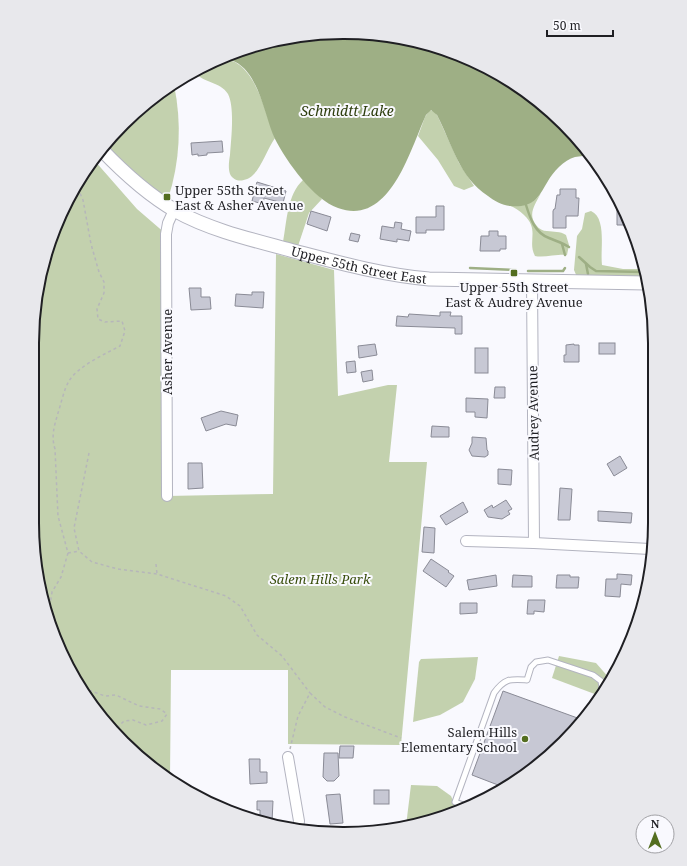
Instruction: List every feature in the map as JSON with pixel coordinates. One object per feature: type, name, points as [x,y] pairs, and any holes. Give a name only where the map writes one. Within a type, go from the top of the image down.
[{"type":"street","name":"Upper 55th Street East","points":[[105,154],[138,184],[174,210],[203,223],[240,236],[388,274],[429,279],[642,284]]},
{"type":"street","name":"Asher Avenue","points":[[167,496],[166,234],[168,223],[174,210]]},
{"type":"street","name":"Audrey Avenue","points":[[532,282],[534,543]]},
{"type":"street","points":[[466,541],[646,549]]},
{"type":"street","points":[[288,757],[299,823]]},
{"type":"lane","points":[[460,804],[455,802],[494,693],[500,684],[511,679],[527,680],[531,667],[536,662],[548,660],[593,675],[601,681],[601,684]]},
{"type":"path","points":[[50,604],[52,592],[61,577],[68,553],[58,516],[55,449],[52,439],[57,418],[69,381],[78,371],[102,355],[120,346],[125,332],[122,321],[105,322],[98,319],[97,309],[104,293],[104,282],[99,272],[91,244],[83,200],[79,192]]},
{"type":"path","points":[[89,453],[74,528],[79,551],[92,562],[118,569],[157,574],[226,596],[240,606],[257,635],[282,656],[310,693],[325,707],[401,738]]},
{"type":"path","points":[[68,553],[79,551]]},
{"type":"path","points":[[156,564],[157,574]]},
{"type":"path","points":[[89,691],[105,696],[116,695],[139,706],[160,709],[167,714],[162,721],[146,725],[133,720],[124,721],[118,727]]},
{"type":"path","points":[[288,757],[291,739],[298,716],[310,693]]},
{"type":"green space","points":[[233,61],[242,67],[257,89],[275,138],[256,172],[244,180],[235,179],[229,172],[232,115],[228,94],[221,87],[198,76],[227,62]]},
{"type":"green space","points":[[175,89],[179,128],[175,171],[168,199],[136,175],[109,149],[128,128]]},
{"type":"green space","points":[[430,110],[435,112],[438,117],[459,163],[474,186],[464,190],[454,186],[438,160],[418,136],[425,117]]},
{"type":"green space","name":"Salem Hills Park","points":[[98,164],[137,209],[166,234],[167,496],[273,494],[276,254],[334,270],[338,396],[388,385],[397,385],[389,462],[427,462],[401,745],[288,744],[288,670],[171,670],[170,773],[128,738],[90,692],[70,657],[62,639],[49,601],[42,562],[39,522],[39,344],[42,304],[49,265],[62,227],[80,191]]},
{"type":"green space","points":[[303,180],[322,199],[309,213],[298,246],[283,242],[288,209],[294,193]]},
{"type":"green space","points":[[541,193],[533,209],[533,221],[540,229],[559,232],[566,235],[569,245],[567,255],[542,257],[535,256],[529,220],[519,211],[508,205],[518,206],[531,203]]},
{"type":"green space","points":[[591,211],[599,220],[602,235],[602,265],[623,269],[639,269],[641,278],[577,277],[574,270],[577,236],[582,229],[585,213]]},
{"type":"green space","points":[[559,656],[596,663],[607,675],[595,694],[552,678]]},
{"type":"green space","points":[[478,657],[475,679],[463,702],[440,715],[413,722],[419,662],[421,659]]},
{"type":"green space","points":[[411,785],[437,786],[451,796],[455,806],[422,817],[407,820]]},
{"type":"water","name":"Schmidtt Lake","points":[[324,40],[363,40],[422,49],[478,70],[513,90],[559,128],[583,156],[575,157],[559,167],[538,197],[530,203],[524,206],[504,205],[490,198],[478,188],[463,170],[437,115],[431,110],[426,115],[405,165],[396,182],[384,196],[371,206],[356,211],[338,208],[319,197],[302,179],[286,158],[275,139],[257,89],[251,77],[243,68],[231,61],[265,49]]},
{"type":"building","points":[[222,141],[223,152],[207,153],[207,155],[198,156],[198,154],[192,155],[191,143]]},
{"type":"building","points":[[257,182],[286,191],[283,203],[264,198],[263,204],[252,201]]},
{"type":"building","points":[[560,189],[576,189],[576,198],[579,198],[578,216],[566,216],[566,228],[553,228],[553,211],[555,209],[557,195],[560,195]]},
{"type":"building","points":[[436,206],[444,206],[444,230],[426,230],[426,233],[416,233],[416,217],[436,217]]},
{"type":"building","points":[[617,210],[617,210],[624,225],[617,225]]},
{"type":"building","points":[[311,211],[331,217],[327,231],[307,224]]},
{"type":"building","points":[[395,222],[402,223],[401,229],[411,231],[409,241],[397,239],[397,242],[380,239],[382,226],[394,228]]},
{"type":"building","points":[[489,231],[498,231],[498,236],[506,236],[506,249],[500,249],[500,251],[480,251],[481,236],[489,236]]},
{"type":"building","points":[[351,233],[360,235],[358,242],[349,240]]},
{"type":"building","points":[[189,288],[201,288],[201,297],[210,297],[211,309],[191,310]]},
{"type":"building","points":[[252,292],[264,292],[263,308],[235,306],[236,294],[252,295]]},
{"type":"building","points":[[440,312],[451,312],[450,316],[462,316],[462,334],[455,334],[455,328],[396,326],[397,316],[408,317],[409,314],[440,316]]},
{"type":"building","points":[[599,343],[615,343],[615,354],[599,354]]},
{"type":"building","points":[[375,344],[377,355],[359,358],[358,346]]},
{"type":"building","points":[[566,345],[579,345],[579,362],[564,362]]},
{"type":"building","points":[[475,348],[488,348],[488,373],[475,373]]},
{"type":"building","points":[[355,361],[356,372],[347,373],[346,362]]},
{"type":"building","points":[[372,370],[373,380],[363,382],[361,372]]},
{"type":"building","points":[[495,387],[505,387],[505,398],[494,398]]},
{"type":"building","points":[[466,398],[488,399],[487,418],[475,417],[475,412],[466,412]]},
{"type":"building","points":[[221,411],[238,415],[236,426],[226,424],[206,431],[201,418]]},
{"type":"building","points":[[432,426],[449,427],[449,437],[431,437]]},
{"type":"building","points":[[472,437],[486,438],[488,455],[485,457],[472,456],[469,450],[472,443]]},
{"type":"building","points":[[620,456],[627,468],[614,476],[607,464]]},
{"type":"building","points":[[188,463],[202,463],[203,488],[188,489]]},
{"type":"building","points":[[498,469],[512,470],[511,485],[498,484]]},
{"type":"building","points":[[560,488],[572,489],[570,520],[558,520]]},
{"type":"building","points":[[506,500],[512,509],[508,511],[510,514],[502,519],[488,517],[484,510],[492,505],[493,508]]},
{"type":"building","points":[[463,502],[468,512],[446,525],[440,516]]},
{"type":"building","points":[[598,511],[632,513],[631,523],[598,521]]},
{"type":"building","points":[[424,527],[435,528],[434,553],[422,552]]},
{"type":"building","points":[[431,559],[454,576],[446,587],[423,571]]},
{"type":"building","points":[[617,574],[632,575],[631,585],[621,584],[620,597],[605,596],[606,579],[617,579]]},
{"type":"building","points":[[496,575],[497,586],[469,590],[467,580]]},
{"type":"building","points":[[513,575],[532,576],[532,587],[512,587]]},
{"type":"building","points":[[557,575],[579,577],[578,588],[556,588]]},
{"type":"building","points":[[528,600],[545,600],[544,612],[534,611],[534,614],[527,614]]},
{"type":"building","points":[[460,603],[477,603],[477,613],[460,614]]},
{"type":"building","name":"Salem Hills Elementary School","points":[[503,691],[577,718],[559,738],[529,764],[498,785],[472,775]]},
{"type":"building","points":[[340,746],[354,746],[353,758],[339,758]]},
{"type":"building","points":[[324,753],[338,753],[339,776],[334,781],[327,781],[323,777]]},
{"type":"building","points":[[249,759],[260,759],[260,772],[267,772],[267,783],[250,784]]},
{"type":"building","points":[[374,790],[389,790],[389,804],[374,804]]},
{"type":"building","points":[[340,794],[343,823],[330,824],[326,795]]},
{"type":"building","points":[[257,801],[273,801],[272,819],[260,815],[260,810],[257,810]]},
{"type":"waterway","points":[[526,205],[531,220],[540,233],[569,247]]},
{"type":"waterway","points":[[562,244],[565,255]]},
{"type":"waterway","points":[[579,257],[596,271],[639,272]]},
{"type":"waterway","points":[[586,264],[588,274]]},
{"type":"waterway","points":[[470,268],[516,270]]},
{"type":"waterway","points":[[528,271],[563,271],[565,268]]},
{"type":"place","name":"Upper 55th Street East & Asher Avenue","points":[[167,197]]},
{"type":"place","name":"Upper 55th Street East & Audrey Avenue","points":[[514,273]]},
{"type":"place","name":"Salem Hills Elementary School","points":[[525,739]]}]
